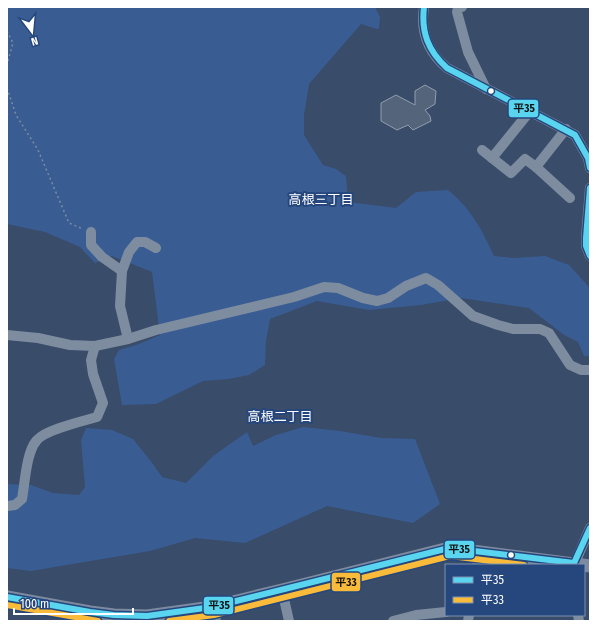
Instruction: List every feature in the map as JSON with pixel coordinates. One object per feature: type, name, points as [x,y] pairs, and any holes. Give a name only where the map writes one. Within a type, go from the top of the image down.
[{"type":"main road","points":[[7,597],[90,612],[114,618],[147,616],[212,607],[450,548],[574,564]]},
{"type":"street","points":[[462,7],[458,8],[457,12],[468,52],[486,89]]},
{"type":"street","points":[[425,8],[423,18],[425,38],[434,56],[447,68],[575,135],[588,158],[590,168]]},
{"type":"street","points":[[492,158],[530,111]]},
{"type":"street","points":[[536,167],[566,129]]},
{"type":"street","points":[[482,150],[511,173],[525,160],[536,167],[570,198]]},
{"type":"street","points":[[590,188],[586,238],[586,246],[590,256]]},
{"type":"street","points":[[91,232],[90,245],[102,257],[122,271]]},
{"type":"street","points":[[128,339],[120,306],[122,271],[129,252],[137,242],[145,242],[156,248]]},
{"type":"street","points":[[7,335],[38,338],[70,345],[95,346],[294,297],[324,287],[338,288],[363,298],[378,301],[388,298],[406,286],[426,278],[438,285],[473,316],[513,329],[540,329],[549,333],[570,365],[581,370],[590,370]]},
{"type":"street","points":[[7,506],[15,505],[22,499],[32,448],[37,439],[49,432],[97,417],[103,403],[93,374],[91,360],[95,346]]},
{"type":"street","points":[[574,564],[590,528]]},
{"type":"street","points":[[477,564],[479,551]]},
{"type":"street","points":[[282,590],[288,621]]},
{"type":"street","points":[[212,607],[216,621]]},
{"type":"street","points":[[393,621],[416,615],[445,612]]},
{"type":"path","points":[[7,31],[13,43],[7,64]]},
{"type":"path","points":[[7,88],[16,115],[38,150],[69,223],[91,232]]},
{"type":"shaded area","points":[[7,7],[375,7],[380,17],[379,28],[377,29],[361,24],[309,84],[304,115],[304,135],[323,165],[336,169],[346,176],[348,202],[396,208],[416,192],[448,190],[456,196],[469,211],[485,237],[494,256],[514,258],[545,256],[569,265],[589,287],[590,356],[584,356],[578,342],[564,335],[529,308],[461,298],[421,305],[369,310],[317,301],[270,319],[266,341],[265,365],[249,375],[228,379],[203,381],[156,404],[122,405],[114,359],[119,350],[139,344],[160,335],[152,272],[112,256],[95,263],[80,247],[45,232],[7,224]]},
{"type":"shaded area","points":[[303,427],[340,431],[381,438],[415,439],[440,504],[413,523],[327,506],[245,543],[195,538],[150,551],[31,571],[7,568],[7,484],[31,485],[53,493],[79,495],[85,487],[81,440],[86,428],[112,430],[133,439],[162,477],[186,483],[213,456],[247,432],[253,446],[276,435]]},
{"type":"building","points":[[425,85],[436,91],[435,104],[425,110],[430,116],[431,121],[413,130],[408,125],[397,130],[381,121],[381,103],[396,95],[415,105],[415,91]]},
{"type":"transit line","name":"平35","points":[[424,7],[423,16],[427,40],[440,62],[447,68],[575,135],[588,158],[590,168]]},
{"type":"transit line","name":"平35","points":[[590,188],[586,238],[586,246],[590,256]]},
{"type":"transit line","name":"平35","points":[[7,597],[90,612],[114,615],[147,616],[212,607],[449,548],[574,563],[590,528]]},
{"type":"transit line","name":"平33","points":[[169,621],[214,615],[450,556],[516,564]]},
{"type":"transit line","name":"平33","points":[[7,605],[98,621]]},
{"type":"district","name":"高根三丁目","points":[[321,199]]},
{"type":"district","name":"高根二丁目","points":[[280,416]]}]
